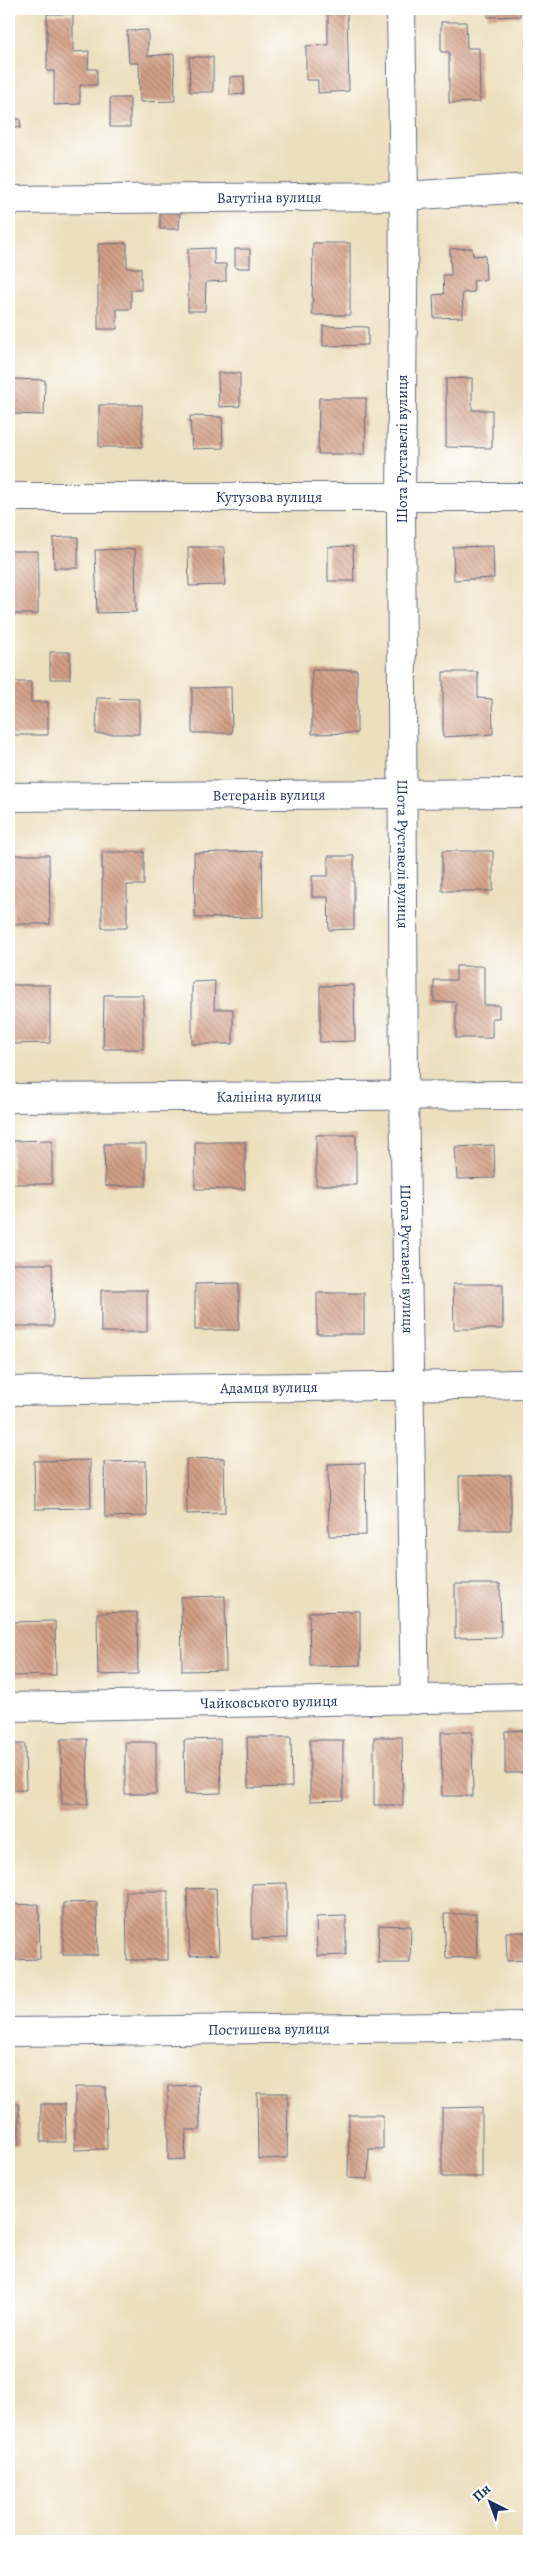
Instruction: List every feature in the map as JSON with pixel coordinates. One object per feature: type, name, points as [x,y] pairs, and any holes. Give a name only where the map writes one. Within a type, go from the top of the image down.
[{"type":"street","name":"Шота Руставелі вулиця","points":[[401,9],[404,196],[401,498],[404,1095],[415,1700]]},
{"type":"street","name":"Ватутіна вулиця","points":[[9,200],[404,196],[529,188]]},
{"type":"street","name":"Кутузова вулиця","points":[[9,497],[529,497]]},
{"type":"street","name":"Ветеранів вулиця","points":[[9,798],[403,796],[529,793]]},
{"type":"street","name":"Калініна вулиця","points":[[9,1098],[529,1095]]},
{"type":"street","name":"Адамця вулиця","points":[[9,1391],[529,1384]]},
{"type":"street","name":"Чайковського вулиця","points":[[9,1708],[529,1697]]},
{"type":"street","name":"Постишева вулиця","points":[[9,2032],[529,2026]]},
{"type":"building","points":[[488,9],[520,9],[520,16],[488,17]]},
{"type":"building","points":[[347,13],[349,91],[318,93],[318,80],[306,80],[306,46],[328,45],[328,14]]},
{"type":"building","points":[[47,14],[73,14],[73,52],[89,51],[88,69],[97,69],[97,85],[80,85],[80,104],[54,105],[54,71],[47,71]]},
{"type":"building","points":[[441,22],[466,22],[467,48],[479,48],[480,102],[449,103],[449,52],[441,52]]},
{"type":"building","points":[[527,24],[529,24],[527,101]]},
{"type":"building","points":[[148,30],[148,56],[174,54],[175,101],[140,102],[139,63],[129,63],[127,31]]},
{"type":"building","points":[[189,57],[213,57],[213,92],[190,92]]},
{"type":"building","points":[[244,76],[244,94],[230,95],[230,77]]},
{"type":"building","points":[[110,98],[130,98],[130,127],[110,127]]},
{"type":"building","points":[[9,118],[20,119],[21,128],[9,127]]},
{"type":"building","points":[[160,208],[180,208],[179,229],[160,229]]},
{"type":"building","points":[[127,243],[127,268],[141,268],[141,290],[131,290],[131,309],[117,309],[117,329],[98,329],[98,244]]},
{"type":"building","points":[[313,243],[350,243],[350,315],[312,315]]},
{"type":"building","points":[[214,248],[214,264],[226,264],[226,281],[206,282],[205,311],[188,311],[188,249]]},
{"type":"building","points":[[472,248],[473,256],[485,255],[486,280],[473,281],[474,292],[462,293],[463,317],[434,318],[433,295],[444,294],[443,275],[451,275],[450,249]]},
{"type":"building","points":[[235,249],[250,249],[250,268],[235,268]]},
{"type":"building","points":[[323,326],[368,327],[368,345],[323,346]]},
{"type":"building","points":[[218,373],[240,373],[240,406],[219,407]]},
{"type":"building","points":[[472,378],[472,410],[492,410],[492,448],[446,447],[446,379]]},
{"type":"building","points":[[12,379],[45,380],[44,415],[11,414]]},
{"type":"building","points":[[319,398],[366,398],[365,454],[318,454]]},
{"type":"building","points":[[99,405],[142,405],[142,447],[99,447]]},
{"type":"building","points":[[190,416],[222,417],[223,448],[192,449]]},
{"type":"building","points":[[78,537],[78,568],[54,568],[53,538]]},
{"type":"building","points":[[353,546],[354,581],[328,581],[328,547]]},
{"type":"building","points":[[493,546],[494,578],[454,580],[453,547]]},
{"type":"building","points":[[188,547],[224,547],[225,585],[189,586]]},
{"type":"building","points":[[135,549],[136,612],[97,613],[95,550]]},
{"type":"building","points":[[9,551],[38,551],[38,614],[9,614]]},
{"type":"building","points":[[50,652],[70,652],[70,679],[50,679]]},
{"type":"building","points":[[312,670],[357,670],[357,733],[312,734]]},
{"type":"building","points":[[443,672],[478,672],[478,698],[492,699],[493,734],[443,737]]},
{"type":"building","points":[[9,682],[31,682],[31,702],[48,702],[48,735],[9,735]]},
{"type":"building","points":[[231,687],[232,733],[192,733],[192,688]]},
{"type":"building","points":[[97,698],[139,699],[139,734],[96,734]]},
{"type":"building","points":[[262,851],[263,917],[195,918],[194,853]]},
{"type":"building","points":[[442,851],[493,851],[493,891],[442,891]]},
{"type":"building","points":[[102,852],[144,852],[144,885],[127,885],[127,928],[102,928]]},
{"type":"building","points":[[12,855],[49,855],[50,924],[13,924]]},
{"type":"building","points":[[328,856],[354,856],[354,929],[329,930],[328,897],[312,897],[312,876],[328,876]]},
{"type":"building","points":[[456,966],[484,966],[484,1005],[499,1005],[499,1018],[492,1018],[492,1038],[456,1038],[456,1002],[434,1002],[434,980],[456,980]]},
{"type":"building","points":[[215,981],[214,1009],[233,1009],[233,1044],[192,1044],[192,982]]},
{"type":"building","points":[[11,985],[50,985],[50,1043],[11,1044]]},
{"type":"building","points":[[354,985],[355,1041],[320,1042],[320,986]]},
{"type":"building","points":[[104,995],[143,995],[143,1049],[103,1049]]},
{"type":"building","points":[[316,1135],[356,1135],[356,1185],[316,1185]]},
{"type":"building","points":[[52,1140],[52,1184],[12,1184],[12,1141]]},
{"type":"building","points":[[195,1142],[245,1142],[245,1189],[195,1189]]},
{"type":"building","points":[[104,1144],[146,1144],[146,1186],[105,1186]]},
{"type":"building","points":[[494,1145],[495,1178],[457,1179],[455,1147]]},
{"type":"building","points":[[10,1264],[52,1264],[53,1326],[11,1326]]},
{"type":"building","points":[[239,1283],[239,1330],[195,1330],[195,1284]]},
{"type":"building","points":[[453,1284],[503,1284],[503,1329],[454,1329]]},
{"type":"building","points":[[101,1290],[147,1290],[147,1332],[101,1332]]},
{"type":"building","points":[[317,1293],[364,1293],[364,1334],[317,1334]]},
{"type":"building","points":[[224,1458],[225,1513],[187,1514],[186,1459]]},
{"type":"building","points":[[90,1460],[91,1508],[35,1509],[34,1461]]},
{"type":"building","points":[[146,1461],[147,1516],[105,1517],[104,1462]]},
{"type":"building","points":[[365,1463],[366,1535],[329,1536],[328,1464]]},
{"type":"building","points":[[511,1475],[511,1530],[460,1530],[459,1476]]},
{"type":"building","points":[[455,1584],[500,1584],[501,1637],[455,1638]]},
{"type":"building","points":[[225,1596],[226,1670],[182,1671],[181,1597]]},
{"type":"building","points":[[360,1611],[360,1665],[310,1666],[309,1612]]},
{"type":"building","points":[[137,1612],[138,1674],[98,1675],[97,1613]]},
{"type":"building","points":[[55,1621],[56,1675],[12,1676],[11,1622]]},
{"type":"building","points":[[529,1730],[529,1773],[505,1773],[505,1731]]},
{"type":"building","points":[[441,1732],[472,1732],[473,1796],[442,1796]]},
{"type":"building","points":[[247,1737],[291,1737],[292,1787],[248,1788]]},
{"type":"building","points":[[374,1737],[402,1737],[403,1805],[374,1805]]},
{"type":"building","points":[[61,1739],[87,1739],[88,1804],[62,1804]]},
{"type":"building","points":[[220,1739],[221,1793],[185,1794],[184,1740]]},
{"type":"building","points":[[310,1740],[343,1740],[343,1800],[310,1801]]},
{"type":"building","points":[[125,1742],[156,1742],[156,1794],[125,1794]]},
{"type":"building","points":[[9,1744],[25,1744],[26,1790],[9,1790]]},
{"type":"building","points":[[287,1883],[287,1938],[252,1939],[252,1884]]},
{"type":"building","points":[[216,1888],[219,1954],[190,1956],[187,1889]]},
{"type":"building","points":[[126,1891],[168,1891],[168,1960],[127,1960]]},
{"type":"building","points":[[97,1902],[98,1955],[63,1955],[63,1903]]},
{"type":"building","points":[[39,1904],[40,1959],[9,1960],[9,1905]]},
{"type":"building","points":[[444,1914],[476,1914],[477,1957],[446,1958]]},
{"type":"building","points":[[346,1916],[346,1955],[317,1956],[316,1917]]},
{"type":"building","points":[[379,1925],[411,1926],[410,1963],[378,1963]]},
{"type":"building","points":[[506,1932],[529,1932],[529,1960],[507,1961]]},
{"type":"building","points":[[199,2085],[200,2130],[186,2130],[185,2159],[168,2160],[168,2086]]},
{"type":"building","points":[[75,2087],[106,2087],[107,2149],[75,2150]]},
{"type":"building","points":[[257,2093],[288,2093],[287,2158],[258,2159]]},
{"type":"building","points":[[9,2104],[19,2104],[19,2145],[9,2145]]},
{"type":"building","points":[[41,2104],[65,2104],[66,2142],[41,2142]]},
{"type":"building","points":[[482,2107],[482,2177],[442,2177],[442,2108]]},
{"type":"building","points":[[349,2115],[383,2115],[383,2149],[369,2149],[368,2179],[348,2178]]}]
